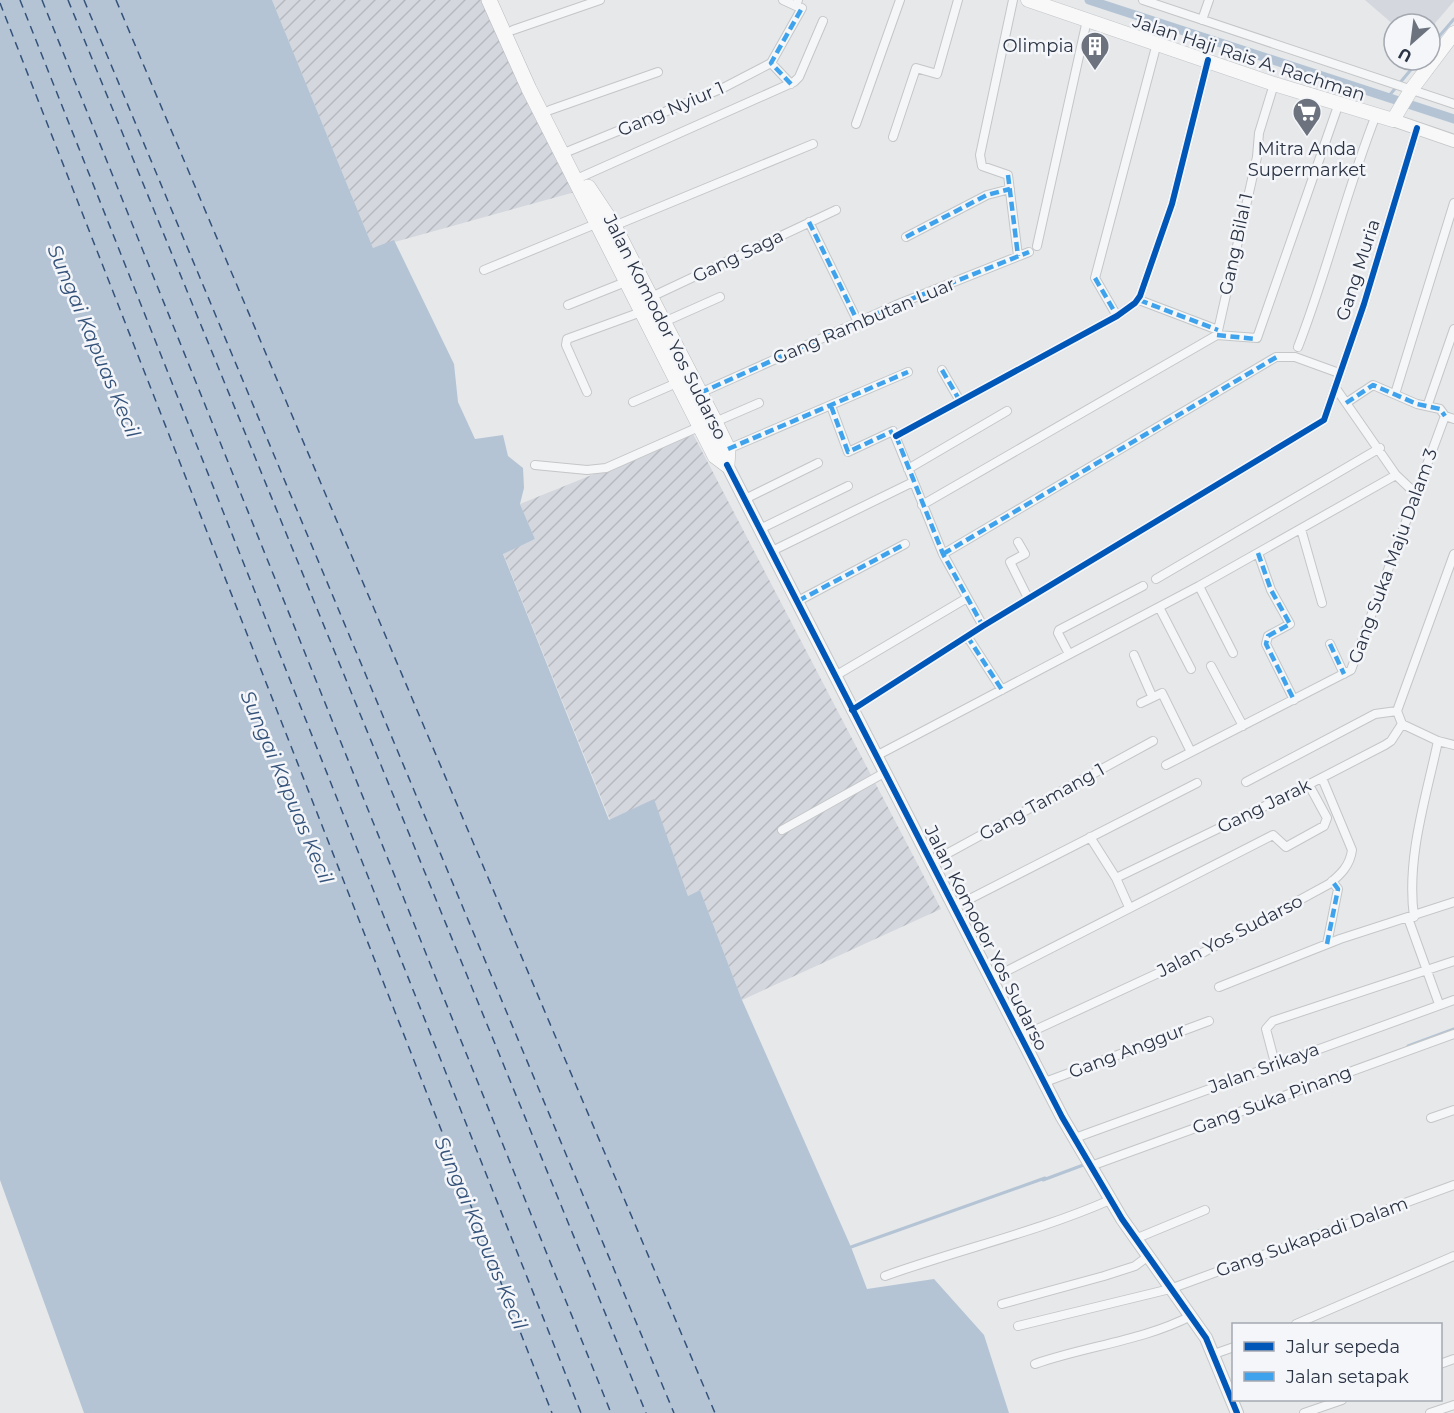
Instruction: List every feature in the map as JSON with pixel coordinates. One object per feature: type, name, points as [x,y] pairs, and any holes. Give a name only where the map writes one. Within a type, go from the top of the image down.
[{"type":"highway","points":[[489,0],[529,89],[628,281],[645,304],[679,382],[708,424],[715,456],[727,465]]},
{"type":"highway","name":"Jalan Komodor Yos Sudarso","points":[[499,0],[581,177],[614,226],[645,304],[668,320],[700,393],[708,424],[728,449],[727,465]]},
{"type":"main road","name":"Jalan Haji Rais A. Rachman","points":[[1028,0],[1275,84],[1376,115],[1395,116]]},
{"type":"main road","points":[[1395,116],[1403,89],[1454,33]]},
{"type":"street","points":[[513,30],[600,0]]},
{"type":"street","points":[[783,0],[796,6],[800,4]]},
{"type":"street","points":[[856,124],[900,0]]},
{"type":"street","points":[[893,137],[916,68],[937,74],[958,0]]},
{"type":"street","points":[[1013,0],[980,155],[982,166],[1006,173],[1018,256]]},
{"type":"street","points":[[1143,0],[1403,89],[1454,104]]},
{"type":"street","points":[[1202,20],[1209,0]]},
{"type":"street","points":[[791,84],[771,63],[800,4]]},
{"type":"street","points":[[1037,246],[1087,20]]},
{"type":"street","points":[[581,177],[791,84],[799,77],[824,21]]},
{"type":"street","points":[[1117,316],[1095,278],[1157,43]]},
{"type":"street","points":[[896,436],[958,397],[1117,316],[1138,300],[1172,204],[1208,60]]},
{"type":"street","name":"Gang Nyiur 1","points":[[569,152],[723,88],[771,63]]},
{"type":"street","points":[[550,110],[658,72]]},
{"type":"street","name":"Gang Bilal 1","points":[[1218,333],[1257,157],[1258,133],[1275,84]]},
{"type":"street","points":[[1138,300],[1218,333],[1255,339],[1258,336],[1339,103]]},
{"type":"street","points":[[1298,347],[1335,243],[1355,169],[1376,115]]},
{"type":"street","points":[[1395,116],[1417,129],[1454,141]]},
{"type":"street","name":"Gang Muria","points":[[1029,598],[1324,420],[1364,304],[1417,129]]},
{"type":"street","points":[[614,226],[813,144]]},
{"type":"street","points":[[906,237],[987,195],[1010,189]]},
{"type":"street","points":[[1395,394],[1454,203]]},
{"type":"street","name":"Gang Saga","points":[[586,392],[566,345],[567,339],[645,304],[836,210]]},
{"type":"street","points":[[484,270],[598,222]]},
{"type":"street","points":[[809,222],[858,322]]},
{"type":"street","name":"Gang Rambutan Luar","points":[[700,393],[858,322],[1029,252]]},
{"type":"street","points":[[568,305],[628,281]]},
{"type":"street","points":[[668,320],[720,297]]},
{"type":"street","points":[[1428,404],[1454,329]]},
{"type":"street","points":[[922,505],[1218,333]]},
{"type":"street","points":[[943,554],[1276,357],[1295,357],[1339,373]]},
{"type":"street","points":[[942,370],[958,397]]},
{"type":"street","points":[[728,449],[908,372]]},
{"type":"street","points":[[633,402],[679,382]]},
{"type":"street","points":[[1346,404],[1372,385],[1421,405],[1428,404],[1440,409],[1450,417]]},
{"type":"street","points":[[1335,387],[1380,448],[1396,475],[1415,493]]},
{"type":"street","points":[[535,465],[587,470],[606,468],[759,403]]},
{"type":"street","points":[[831,406],[848,452],[893,431],[943,554],[982,626]]},
{"type":"street","points":[[908,469],[1007,411]]},
{"type":"street","name":"Gang Suka Maju Dalam 3","points":[[1166,765],[1353,668],[1415,493],[1450,417]]},
{"type":"street","points":[[1156,579],[1380,448]]},
{"type":"street","points":[[745,499],[818,463]]},
{"type":"street","name":"Jalan Komodor Yos Sudarso","points":[[727,465],[1020,1037],[1110,1200],[1147,1257],[1191,1316],[1214,1354],[1232,1400]]},
{"type":"street","points":[[876,756],[1199,586],[1396,475]]},
{"type":"street","points":[[772,551],[913,482]]},
{"type":"street","points":[[760,529],[848,486]]},
{"type":"street","points":[[1301,529],[1322,603]]},
{"type":"street","points":[[852,710],[1029,598],[1010,562],[1024,554],[1018,542]]},
{"type":"street","points":[[798,601],[905,544]]},
{"type":"street","points":[[1258,553],[1271,590],[1290,624],[1268,636],[1266,644],[1294,700]]},
{"type":"street","points":[[1454,554],[1397,711],[1402,724],[1438,741],[1454,745]]},
{"type":"street","points":[[1069,654],[1058,633],[1059,630],[1143,586]]},
{"type":"street","points":[[1199,586],[1233,653]]},
{"type":"street","points":[[835,676],[967,598]]},
{"type":"street","points":[[1159,607],[1191,669]]},
{"type":"street","points":[[967,636],[1002,690]]},
{"type":"street","points":[[1330,644],[1344,674]]},
{"type":"street","points":[[1134,656],[1152,696]]},
{"type":"street","points":[[1211,666],[1243,726]]},
{"type":"street","points":[[1141,703],[1159,692],[1162,694],[1191,752]]},
{"type":"street","points":[[1246,782],[1375,714],[1397,711]]},
{"type":"street","name":"Gang Jarak","points":[[1116,878],[1309,785],[1391,741],[1402,724]]},
{"type":"street","name":"Gang Tamang 1","points":[[930,863],[1153,741]]},
{"type":"street","points":[[1438,741],[1412,867],[1411,917],[1439,1004]]},
{"type":"street","points":[[782,830],[884,773]]},
{"type":"street","name":"Jalan Yos Sudarso","points":[[1020,1037],[1204,952],[1332,881],[1346,869],[1352,850],[1322,778]]},
{"type":"street","points":[[954,907],[1197,783]]},
{"type":"street","points":[[991,979],[1273,835],[1286,846],[1324,826],[1327,818],[1309,785]]},
{"type":"street","points":[[1090,837],[1116,878],[1130,907]]},
{"type":"street","points":[[1327,944],[1338,889],[1332,881]]},
{"type":"street","points":[[1219,987],[1327,944],[1454,902]]},
{"type":"street","points":[[1275,1063],[1266,1029],[1273,1021],[1454,961]]},
{"type":"street","name":"Jalan Srikaya","points":[[1075,1138],[1275,1063],[1454,1000]]},
{"type":"street","name":"Gang Anggur","points":[[1045,1082],[1209,1021]]},
{"type":"street","name":"Gang Suka Pinang","points":[[1091,1166],[1454,1034]]},
{"type":"street","points":[[1431,1118],[1454,1110]]},
{"type":"street","name":"Gang Sukapadi Dalam","points":[[1018,1326],[1170,1289],[1454,1185]]},
{"type":"street","points":[[885,1276],[951,1252],[1031,1231],[1110,1200]]},
{"type":"street","points":[[1135,1239],[1205,1210]]},
{"type":"street","points":[[1298,1323],[1454,1256]]},
{"type":"street","points":[[1002,1304],[1135,1266],[1147,1257]]},
{"type":"street","points":[[1035,1364],[1064,1353],[1145,1335],[1191,1316]]},
{"type":"street","points":[[1214,1354],[1232,1347]]},
{"type":"street","points":[[1304,1413],[1339,1401]]},
{"type":"street","points":[[1430,1413],[1454,1405]]},
{"type":"shaded area","points":[[272,0],[488,0],[575,192],[373,248]]},
{"type":"shaded area","points":[[1365,0],[1454,0],[1442,15],[1442,12],[1382,12],[1382,15]]},
{"type":"shaded area","points":[[693,434],[941,909],[742,1000],[700,890],[688,896],[654,800],[610,820],[503,553],[535,539],[520,504]]},
{"type":"water","name":"Sungai Kapuas Kecil","points":[[0,0],[272,0],[373,248],[394,240],[454,364],[458,402],[475,439],[503,435],[508,456],[523,468],[524,488],[520,504],[535,539],[503,554],[609,820],[654,799],[688,896],[700,890],[742,1000],[851,1247],[867,1289],[934,1279],[984,1335],[1009,1413],[84,1413],[0,1180]]},
{"type":"waterway","points":[[1089,0],[1454,119]]},
{"type":"waterway","points":[[1442,33],[1454,19]]},
{"type":"waterway","points":[[1388,97],[1409,72]]},
{"type":"waterway","points":[[1408,1046],[1454,1029]]},
{"type":"waterway","points":[[1043,1180],[1086,1164]]},
{"type":"waterway","points":[[851,1247],[1045,1178]]},
{"type":"ferry route","points":[[20,0],[581,1413]]},
{"type":"ferry route","points":[[42,0],[611,1413]]},
{"type":"ferry route","points":[[68,0],[646,1413]]},
{"type":"ferry route","points":[[84,0],[674,1413]]},
{"type":"ferry route","points":[[116,0],[715,1413]]},
{"type":"ferry route","points":[[0,3],[552,1413]]},
{"type":"marked path","points":[[791,84],[771,63],[802,8]]},
{"type":"marked path","points":[[1008,175],[1018,256]]},
{"type":"marked path","points":[[906,237],[987,195],[1010,189]]},
{"type":"marked path","points":[[809,222],[858,322]]},
{"type":"marked path","points":[[700,393],[896,305],[1029,252]]},
{"type":"marked path","points":[[1095,278],[1117,316]]},
{"type":"marked path","points":[[1139,300],[1218,330]]},
{"type":"marked path","points":[[1217,335],[1255,339]]},
{"type":"marked path","points":[[943,554],[1280,355]]},
{"type":"marked path","points":[[942,370],[960,401]]},
{"type":"marked path","points":[[728,449],[908,372]]},
{"type":"marked path","points":[[1346,403],[1373,385],[1417,404],[1440,409],[1445,416]]},
{"type":"marked path","points":[[831,406],[848,452],[893,431]]},
{"type":"marked path","points":[[896,436],[943,554],[983,626]]},
{"type":"marked path","points":[[798,601],[905,544]]},
{"type":"marked path","points":[[1258,553],[1271,590],[1290,624],[1268,636],[1266,644],[1294,700]]},
{"type":"marked path","points":[[967,636],[1002,690]]},
{"type":"marked path","points":[[1330,644],[1344,674]]},
{"type":"marked path","points":[[1327,944],[1338,889],[1332,881]]},
{"type":"cycle path","points":[[896,436],[1117,316],[1135,303],[1140,296],[1172,204],[1208,60]]},
{"type":"cycle path","points":[[852,710],[983,626],[1324,420],[1364,304],[1417,128]]},
{"type":"cycle path","points":[[727,465],[1062,1117],[1122,1219],[1206,1338],[1232,1401]]},
{"type":"cycle path","points":[[1232,1401],[1237,1413]]},
{"type":"place","name":"Olimpia","points":[[1095,72]]},
{"type":"place","name":"Mitra Anda Supermarket","points":[[1307,138]]}]
